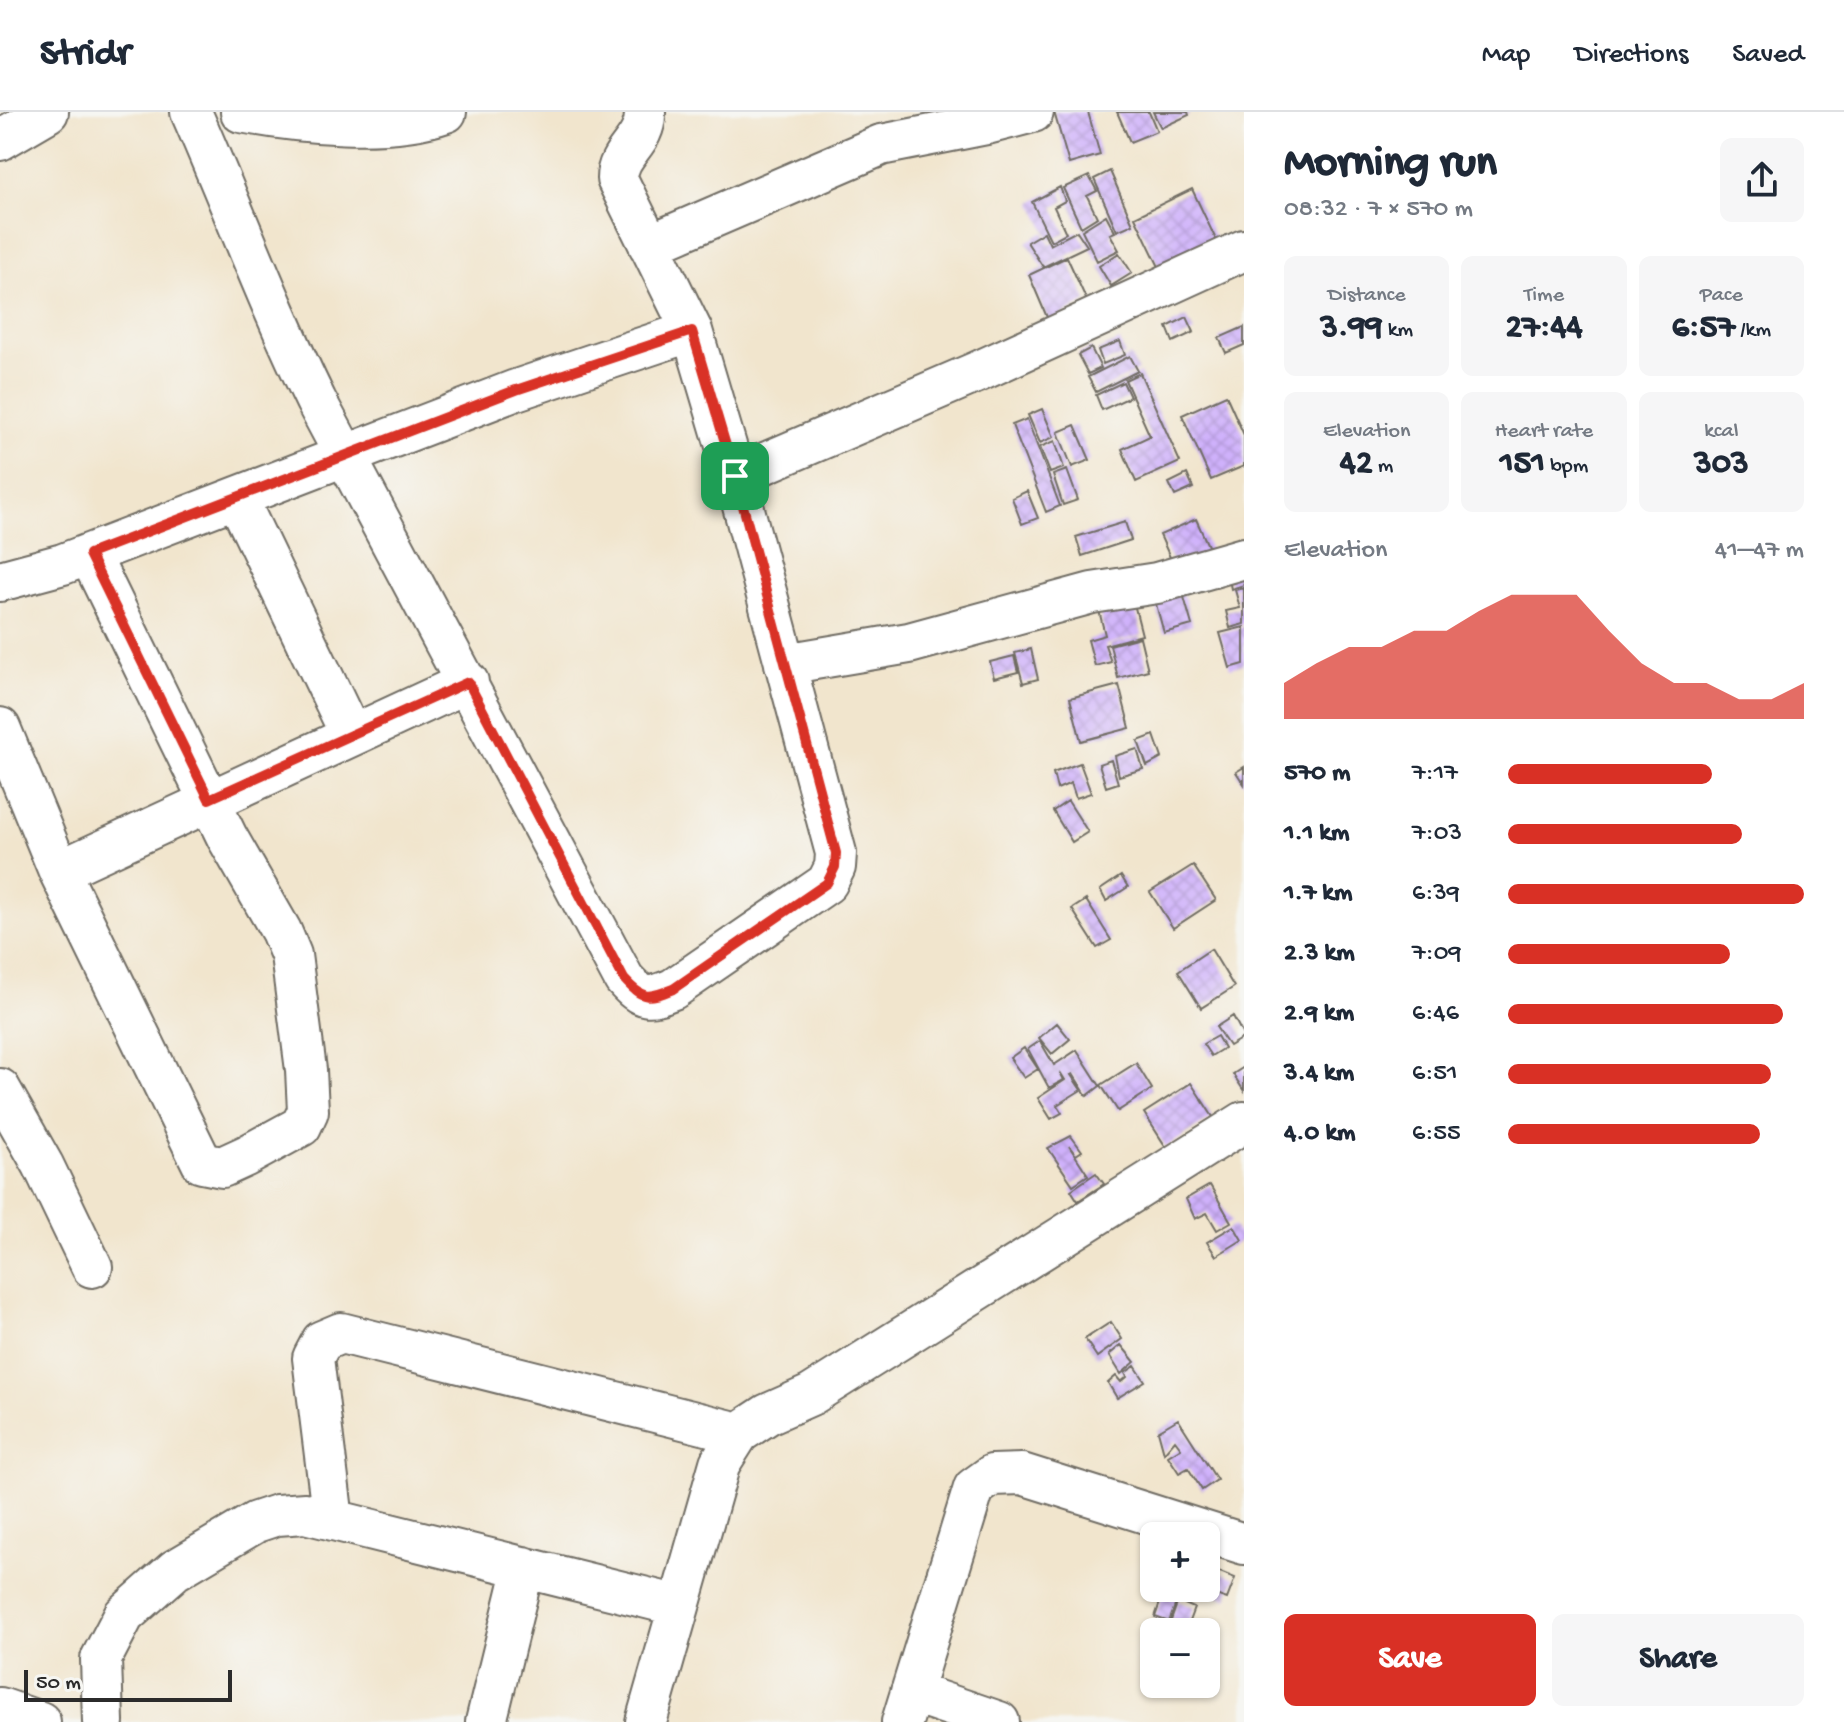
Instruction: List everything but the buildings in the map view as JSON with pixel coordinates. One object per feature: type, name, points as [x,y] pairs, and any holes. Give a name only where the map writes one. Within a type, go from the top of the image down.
[{"type":"street","points":[[0,140],[48,112]]},
{"type":"street","points":[[191,112],[282,331],[347,457],[624,979],[637,994],[653,997],[673,989],[827,883],[835,867],[836,853],[735,476],[692,331],[617,179],[619,163],[640,138],[645,112]]},
{"type":"street","points":[[241,112],[351,124],[402,121],[446,112]]},
{"type":"street","points":[[649,245],[881,145],[1033,112]]},
{"type":"street","points":[[735,476],[975,373],[1244,250]]},
{"type":"street","points":[[0,581],[89,554],[516,390],[692,331]]},
{"type":"street","points":[[237,498],[351,735]]},
{"type":"street","points":[[0,728],[59,871],[202,1163],[222,1167],[301,1126],[308,1111],[306,1070],[291,955],[281,931],[227,837],[89,554]]},
{"type":"street","points":[[785,664],[909,643],[1092,593],[1157,583],[1244,558]]},
{"type":"street","points":[[59,871],[209,799],[468,682]]},
{"type":"street","points":[[0,1089],[43,1165],[92,1267]]},
{"type":"street","points":[[646,1722],[720,1463],[739,1433],[768,1414],[811,1395],[1244,1122]]},
{"type":"street","points":[[333,1520],[313,1358],[322,1341],[341,1333],[739,1433]]},
{"type":"street","points":[[999,1722],[906,1707],[974,1488],[992,1475],[1022,1474],[1244,1544]]},
{"type":"street","points":[[103,1722],[101,1659],[124,1615],[175,1570],[256,1522],[277,1515],[305,1513],[679,1606]]},
{"type":"street","points":[[486,1722],[524,1567]]},
{"type":"street","points":[[0,1708],[40,1722]]},
{"type":"route","points":[[692,331],[735,476],[836,853],[835,867],[827,883],[673,989],[653,997],[637,994],[624,979],[468,682],[209,799],[89,554],[516,390],[692,331]]}]
